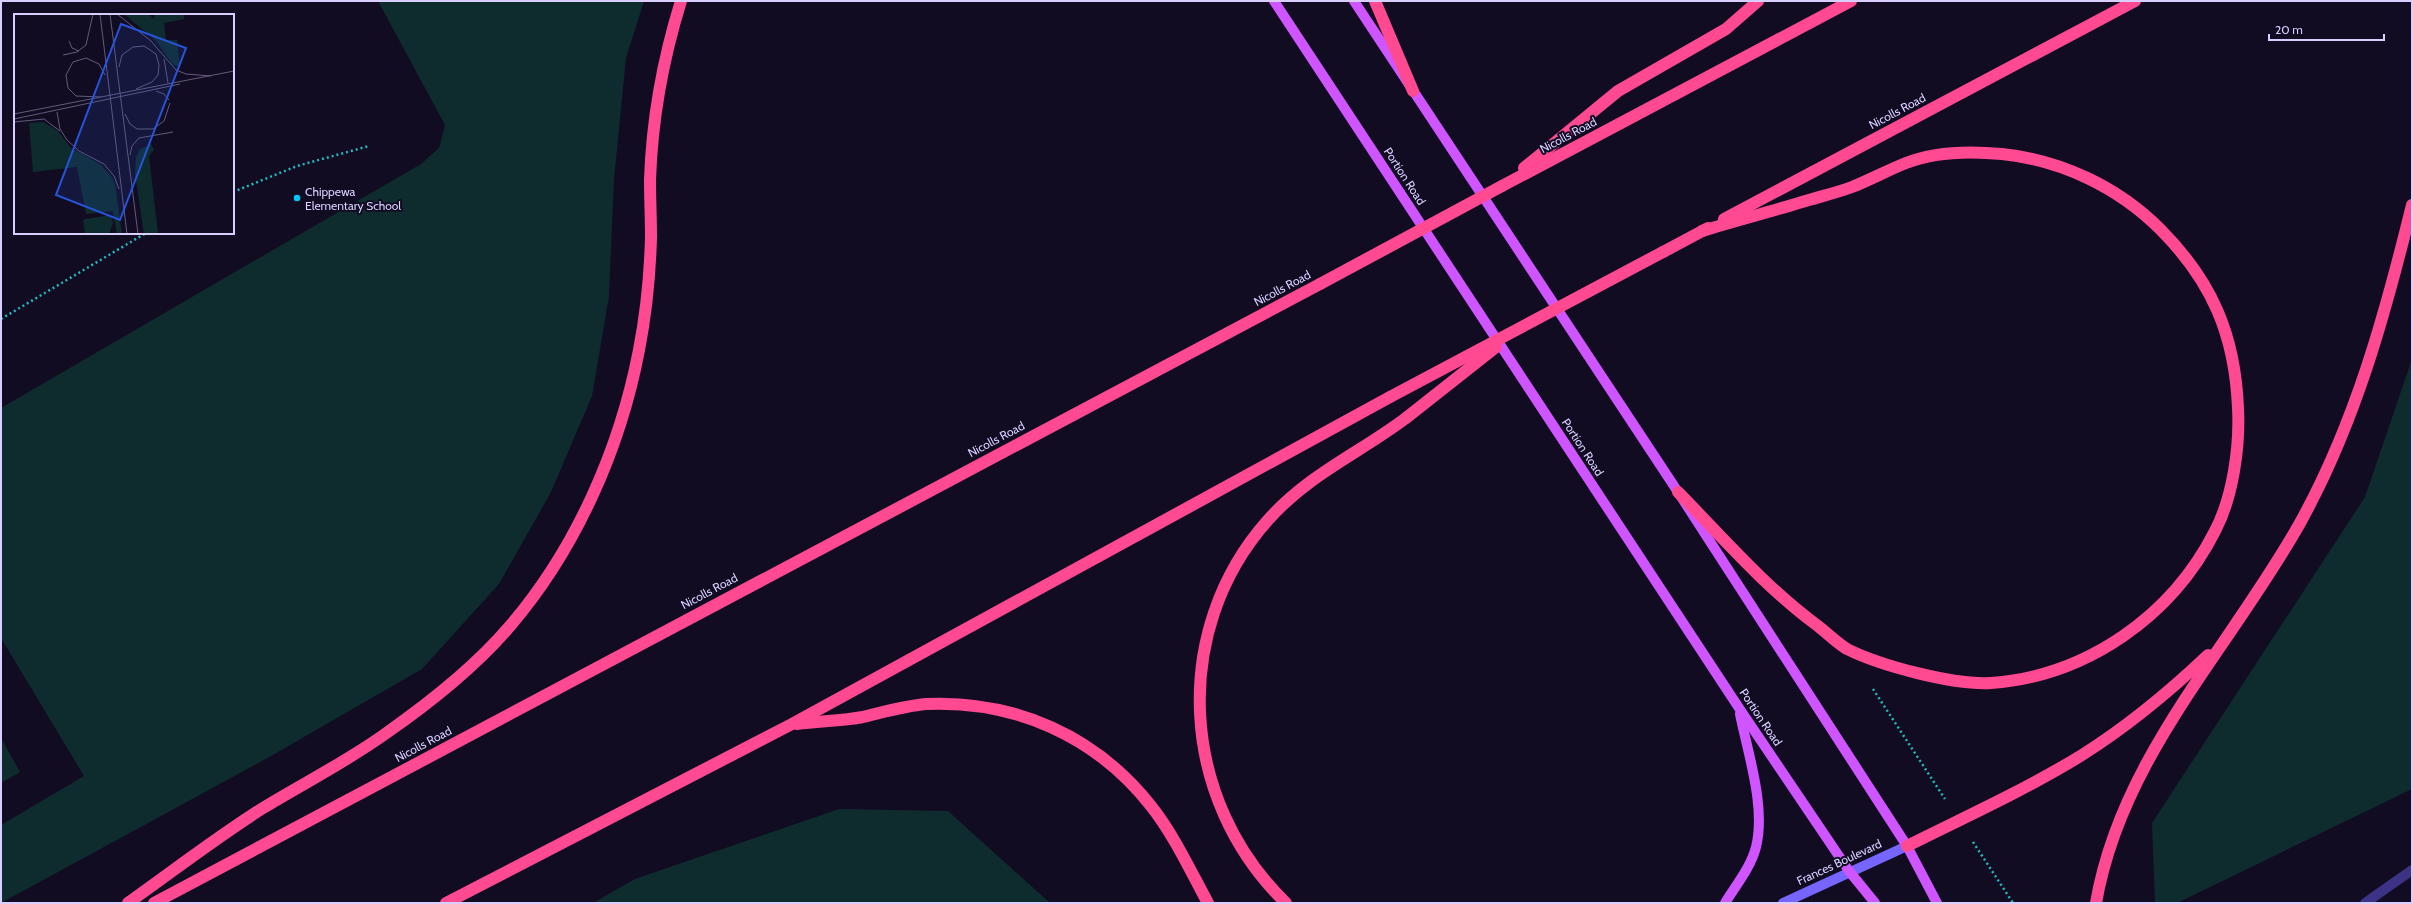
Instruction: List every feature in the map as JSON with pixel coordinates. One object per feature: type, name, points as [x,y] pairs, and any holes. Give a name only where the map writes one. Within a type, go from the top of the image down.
[{"type":"highway","points":[[128,903],[263,808],[324,774],[385,734],[436,696],[509,627],[540,587],[565,546],[590,499],[613,447],[629,398],[638,355],[648,286],[654,129],[660,80],[681,1]]},
{"type":"highway","points":[[1376,1],[1413,91]]},
{"type":"highway","points":[[1502,186],[1578,125],[1618,90],[1726,29],[1758,1]]},
{"type":"highway","name":"Nicolls Road","points":[[154,903],[1851,1]]},
{"type":"highway","name":"Nicolls Road","points":[[446,903],[792,724],[1390,398],[2135,1]]},
{"type":"highway","points":[[1678,492],[1781,597],[1845,648],[1923,675],[1957,681],[1990,683],[2056,670],[2087,659],[2147,619],[2173,593],[2196,563],[2217,528],[2237,456],[2239,418],[2237,378],[2230,341],[2218,307],[2200,275],[2178,246],[2152,221],[2125,199],[2094,181],[2031,158],[1994,154],[1935,155],[1910,161],[1852,188],[1702,231]]},
{"type":"highway","points":[[2096,903],[2110,842],[2149,757],[2300,523],[2336,449],[2365,373],[2389,300],[2412,205]]},
{"type":"highway","points":[[1286,903],[1266,884],[1229,824],[1215,790],[1205,755],[1200,718],[1199,684],[1210,627],[1227,578],[1246,548],[1268,520],[1292,496],[1319,474],[1377,440],[1522,327]]},
{"type":"highway","points":[[1907,846],[2081,755],[2117,732],[2174,688],[2223,641]]},
{"type":"highway","points":[[792,724],[863,717],[892,708],[959,704],[997,709],[1034,720],[1069,734],[1098,754],[1126,777],[1151,807],[1174,841],[1208,903]]},
{"type":"main road","name":"Portion Road","points":[[1274,1],[1739,708],[1849,871],[1875,903]]},
{"type":"main road","points":[[1354,1],[1678,492],[1907,846],[1937,903]]},
{"type":"main road","points":[[1725,903],[1748,867],[1756,848],[1759,828],[1759,806],[1739,708]]},
{"type":"street","name":"Frances Boulevard","points":[[1783,903],[1849,871],[1907,846]]},
{"type":"lane","points":[[2365,903],[2412,870]]},
{"type":"path","points":[[234,192],[297,166],[369,146]]},
{"type":"path","points":[[1,319],[144,234]]},
{"type":"path","points":[[1872,688],[1948,804]]},
{"type":"path","points":[[1969,835],[2013,903]]},
{"type":"green space","points":[[378,1],[644,1],[626,58],[614,179],[609,296],[592,396],[551,492],[499,584],[422,669],[271,756],[1,903],[1,825],[84,776],[1,638],[1,408],[421,164],[439,148],[445,125]]},
{"type":"green space","points":[[2412,359],[2412,789],[2177,903],[2155,903],[2152,823],[2365,497]]},
{"type":"green space","points":[[1,738],[20,772],[1,783]]},
{"type":"green space","points":[[839,809],[948,811],[1050,903],[593,903],[635,879]]},
{"type":"place","name":"Chippewa Elementary School","points":[[297,198]]}]
